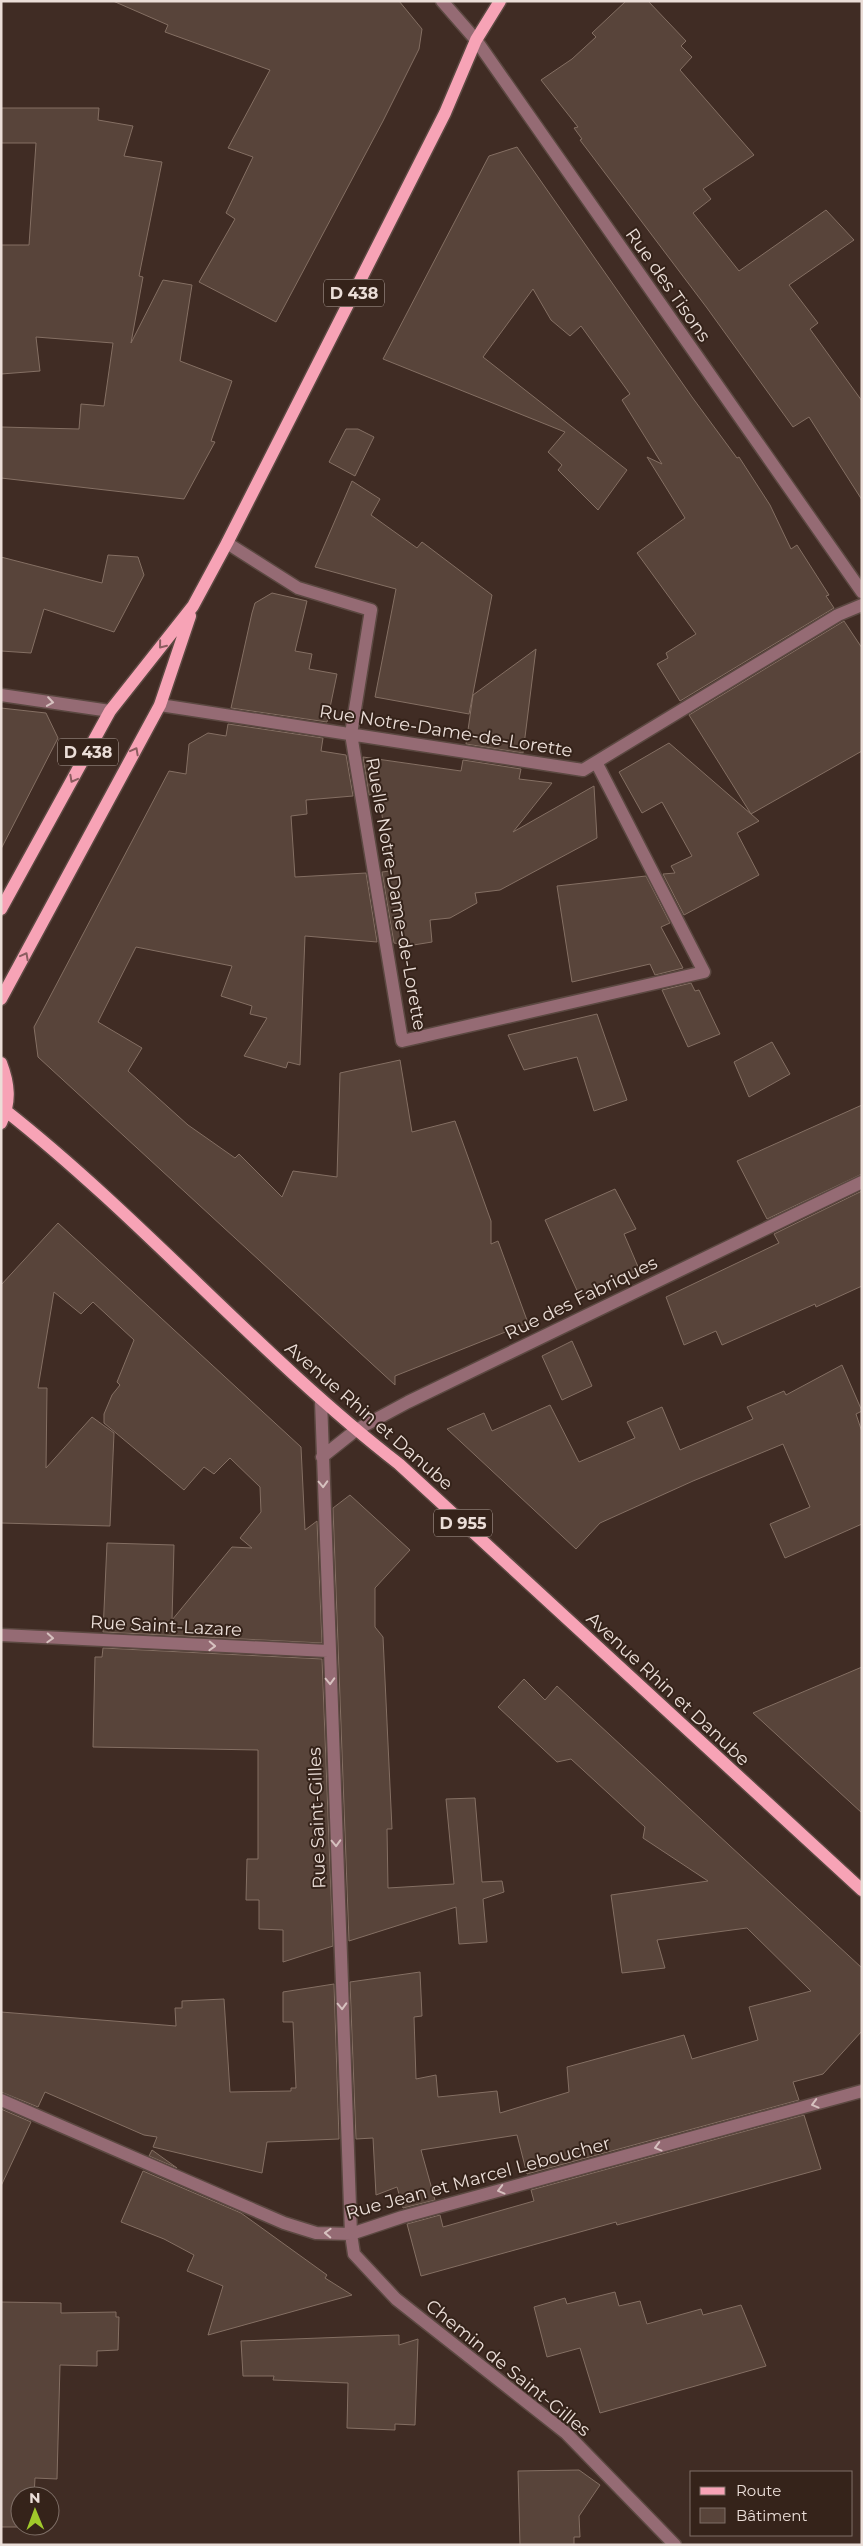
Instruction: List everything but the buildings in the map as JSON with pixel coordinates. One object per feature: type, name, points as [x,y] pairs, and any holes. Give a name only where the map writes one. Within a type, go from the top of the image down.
[{"type":"main road","name":"D 438","points":[[1,998],[160,705],[193,606],[227,543],[444,113],[476,40],[500,1]]},
{"type":"main road","name":"D 438","points":[[1,909],[110,711],[193,606]]},
{"type":"main road","points":[[1,1063],[7,1079],[9,1095],[4,1117]]},
{"type":"main road","name":"Avenue Rhin et Danube","points":[[4,1117],[64,1157],[321,1400],[399,1464],[798,1834],[862,1890]]},
{"type":"street","name":"Rue des Tisons","points":[[442,1],[476,40],[862,592]]},
{"type":"street","name":"Ruelle Notre-Dame-de-Lorette","points":[[227,543],[298,588],[371,610],[351,734],[402,1041],[704,972],[596,762]]},
{"type":"street","name":"Rue Notre-Dame-de-Lorette","points":[[160,705],[584,770],[838,615],[862,605]]},
{"type":"street","points":[[1,696],[110,711]]},
{"type":"street","name":"Rue des Fabriques","points":[[322,1457],[356,1430],[505,1354],[862,1182]]},
{"type":"street","name":"Rue Saint-Gilles","points":[[321,1400],[328,1651],[351,2234]]},
{"type":"street","name":"Rue Saint-Lazare","points":[[1,1635],[328,1651]]},
{"type":"street","name":"Rue Jean et Marcel Leboucher","points":[[1,2100],[284,2223],[316,2233],[351,2234],[402,2217],[862,2091]]},
{"type":"street","name":"Chemin de Saint-Gilles","points":[[351,2234],[354,2254],[396,2298],[566,2433],[675,2545]]}]
